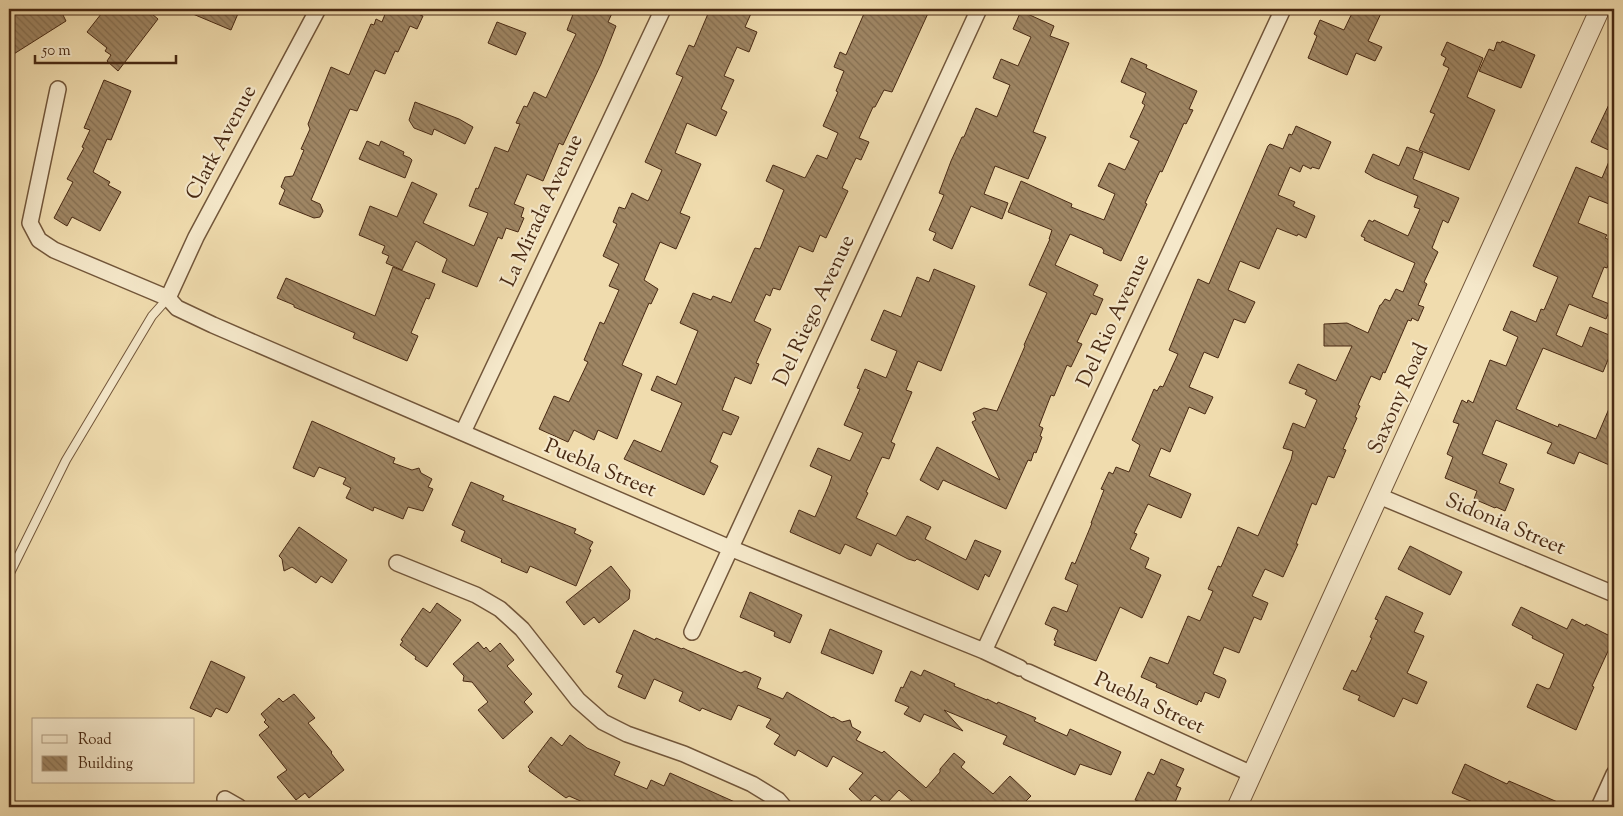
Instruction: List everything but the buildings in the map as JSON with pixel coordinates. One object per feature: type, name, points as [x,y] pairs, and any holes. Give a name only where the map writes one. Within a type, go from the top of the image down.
[{"type":"street","name":"Clark Avenue","points":[[168,298],[196,237],[318,9]]},
{"type":"street","name":"La Mirada Avenue","points":[[462,432],[663,9]]},
{"type":"street","name":"Del Riego Avenue","points":[[692,632],[979,9]]},
{"type":"street","name":"Del Rio Avenue","points":[[984,651],[1283,9]]},
{"type":"street","name":"Saxony Road","points":[[1237,807],[1600,9]]},
{"type":"street","name":"Puebla Street","points":[[58,89],[30,223],[39,240],[54,250],[168,298],[177,308],[213,325],[730,548],[984,651],[1252,774]]},
{"type":"street","name":"Sidonia Street","points":[[1379,496],[1614,594]]},
{"type":"street","points":[[398,563],[476,595],[500,609],[522,629],[578,700],[603,722],[626,734],[684,754],[752,784],[778,800],[784,807]]},
{"type":"street","points":[[1598,807],[1614,774]]},
{"type":"street","points":[[225,799],[239,807]]},
{"type":"lane","points":[[9,575],[66,460],[143,329],[168,298]]}]
